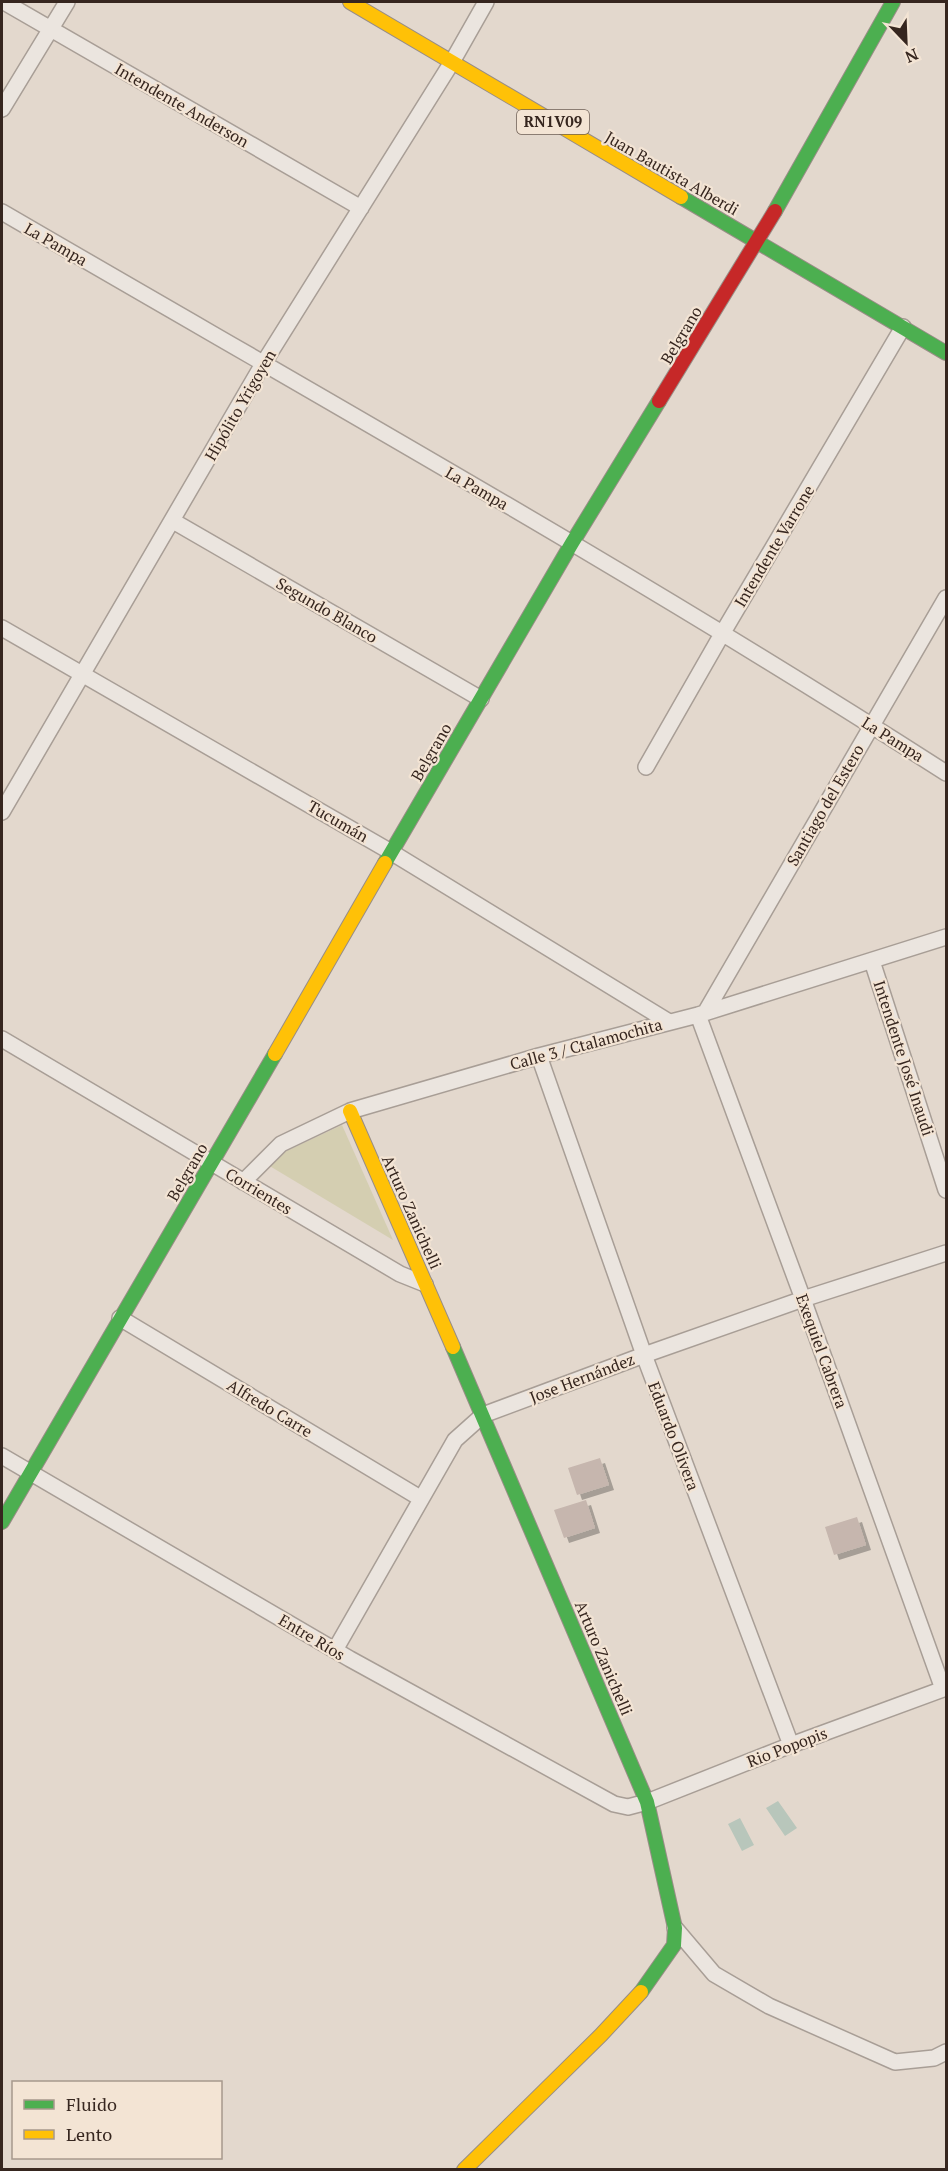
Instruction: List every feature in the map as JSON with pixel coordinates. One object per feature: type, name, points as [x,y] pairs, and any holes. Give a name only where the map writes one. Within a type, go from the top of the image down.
[{"type":"street","name":"Intendente Anderson","points":[[4,2],[361,208]]},
{"type":"street","points":[[2,109],[67,2]]},
{"type":"street","name":"Juan Bautista Alberdi","points":[[350,2],[946,352]]},
{"type":"street","name":"Hipólito Yrigoyen","points":[[2,812],[263,364],[452,62],[486,2]]},
{"type":"street","name":"Belgrano","points":[[2,1522],[573,543],[757,242],[893,2]]},
{"type":"street","name":"La Pampa","points":[[2,213],[573,543],[872,725],[946,773]]},
{"type":"street","name":"Intendente Varrone","points":[[646,767],[903,327]]},
{"type":"street","name":"Segundo Blanco","points":[[172,521],[481,699]]},
{"type":"street","name":"Santiago del Estero","points":[[702,1014],[946,598]]},
{"type":"street","name":"Tucumán","points":[[2,628],[391,852],[669,1022]]},
{"type":"street","name":"Calle 3 / Ctalamochita","points":[[243,1182],[281,1144],[350,1111],[539,1056],[702,1014],[946,937]]},
{"type":"street","name":"Intendente José Inaudi","points":[[872,961],[946,1190]]},
{"type":"street","name":"Exequiel Cabrera","points":[[702,1014],[945,1689]]},
{"type":"street","name":"Corrientes","points":[[2,1039],[400,1274],[425,1284]]},
{"type":"street","name":"Eduardo Olivera","points":[[539,1056],[644,1355],[791,1745]]},
{"type":"street","name":"Arturo Zanichelli","points":[[350,1111],[483,1415],[647,1802],[675,1928],[674,1945],[644,1988],[601,2035],[464,2169]]},
{"type":"street","name":"Jose Hernández","points":[[335,1650],[454,1440],[483,1415],[803,1299],[946,1253]]},
{"type":"street","name":"Alfredo Carre","points":[[120,1318],[420,1498]]},
{"type":"street","name":"Entre Ríos","points":[[2,1455],[335,1650],[614,1804],[628,1807]]},
{"type":"street","name":"Rio Popopis","points":[[628,1807],[647,1802],[791,1745],[945,1689]]},
{"type":"street","points":[[675,1928],[714,1974],[769,2006],[895,2062],[934,2058],[946,2052]]},
{"type":"shaded area","points":[[342,1125],[393,1240],[263,1162]]},
{"type":"shaded area","points":[[778,1801],[797,1828],[785,1836],[766,1808]]},
{"type":"shaded area","points":[[740,1818],[754,1845],[742,1851],[728,1824]]},
{"type":"building","points":[[600,1458],[609,1485],[577,1495],[568,1468]]},
{"type":"building","points":[[586,1500],[595,1528],[564,1538],[554,1510]]},
{"type":"building","points":[[857,1517],[866,1545],[834,1555],[825,1527]]},
{"type":"traffic: fast","points":[[775,211],[893,2]]},
{"type":"traffic: fast","points":[[681,197],[946,353]]},
{"type":"traffic: fast","points":[[385,863],[572,543],[659,401]]},
{"type":"traffic: fast","points":[[2,1522],[275,1054]]},
{"type":"traffic: fast","points":[[453,1347],[647,1802],[675,1928],[674,1945],[641,1992]]},
{"type":"traffic: slow","points":[[350,2],[681,197]]},
{"type":"traffic: slow","points":[[275,1054],[385,863]]},
{"type":"traffic: slow","points":[[350,1111],[453,1347]]},
{"type":"traffic: slow","points":[[464,2170],[601,2035],[641,1992]]},
{"type":"traffic: jam","points":[[659,401],[775,211]]}]
